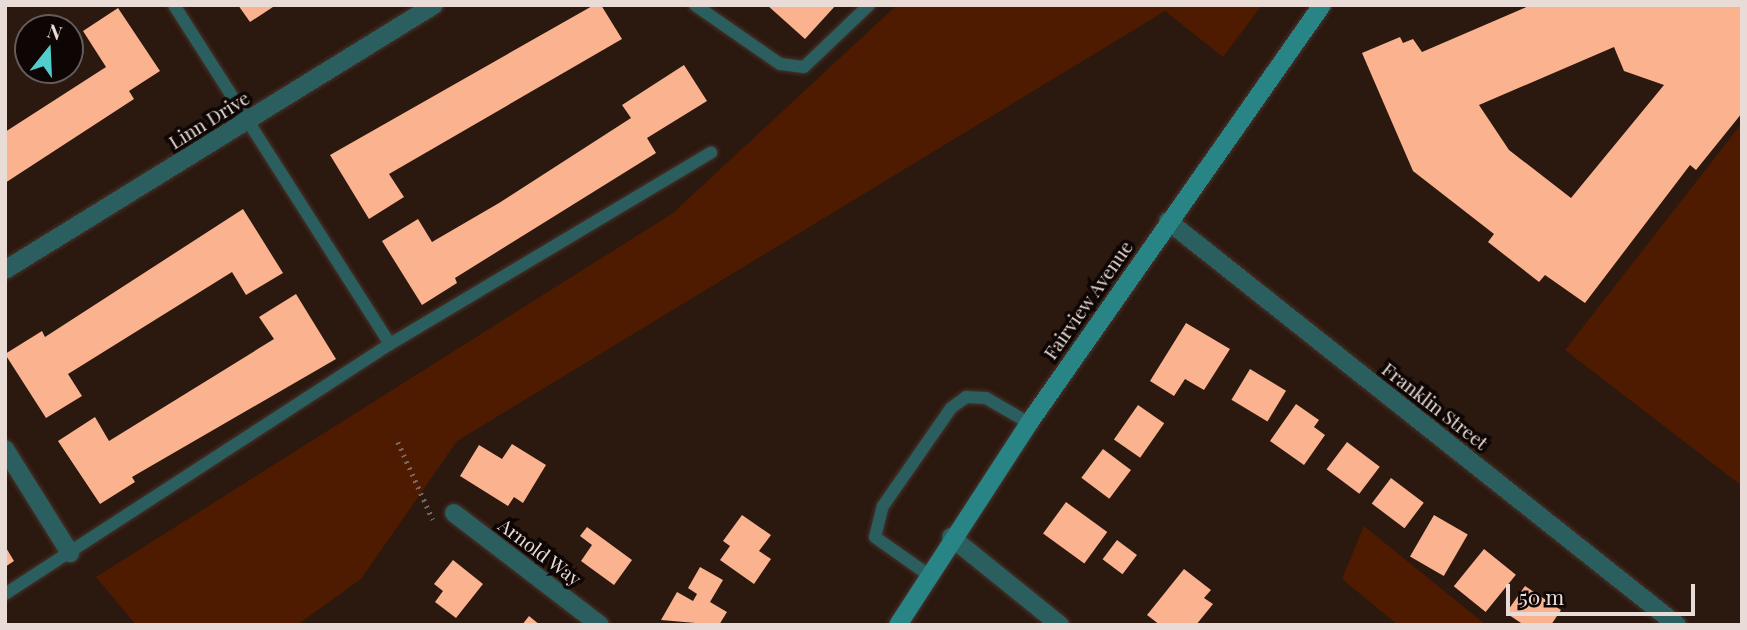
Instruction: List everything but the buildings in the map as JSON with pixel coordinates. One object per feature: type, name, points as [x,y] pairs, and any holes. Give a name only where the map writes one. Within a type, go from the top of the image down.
[{"type":"main road","name":"Fairview Avenue","points":[[898,625],[930,576],[951,537],[1029,422],[1322,5]]},
{"type":"street","name":"Linn Drive","points":[[5,270],[434,5]]},
{"type":"street","name":"Franklin Street","points":[[1168,221],[1677,625]]},
{"type":"street","points":[[5,449],[70,553]]},
{"type":"street","name":"Arnold Way","points":[[454,513],[600,625]]},
{"type":"street","points":[[951,537],[1060,625]]},
{"type":"lane","points":[[174,5],[390,344]]},
{"type":"lane","points":[[695,5],[780,64],[804,67],[869,5]]},
{"type":"lane","points":[[5,594],[390,344],[711,153]]},
{"type":"lane","points":[[930,576],[875,537],[883,506],[951,408],[966,397],[986,398],[1029,422]]},
{"type":"path","points":[[398,442],[439,530]]},
{"type":"shaded area","points":[[897,5],[1262,5],[1223,57],[1165,11],[457,441],[361,579],[297,625],[136,625],[96,577],[673,213]]},
{"type":"shaded area","points":[[1742,123],[1742,486],[1565,350]]},
{"type":"shaded area","points":[[1364,526],[1486,625],[1398,625],[1342,579]]}]
